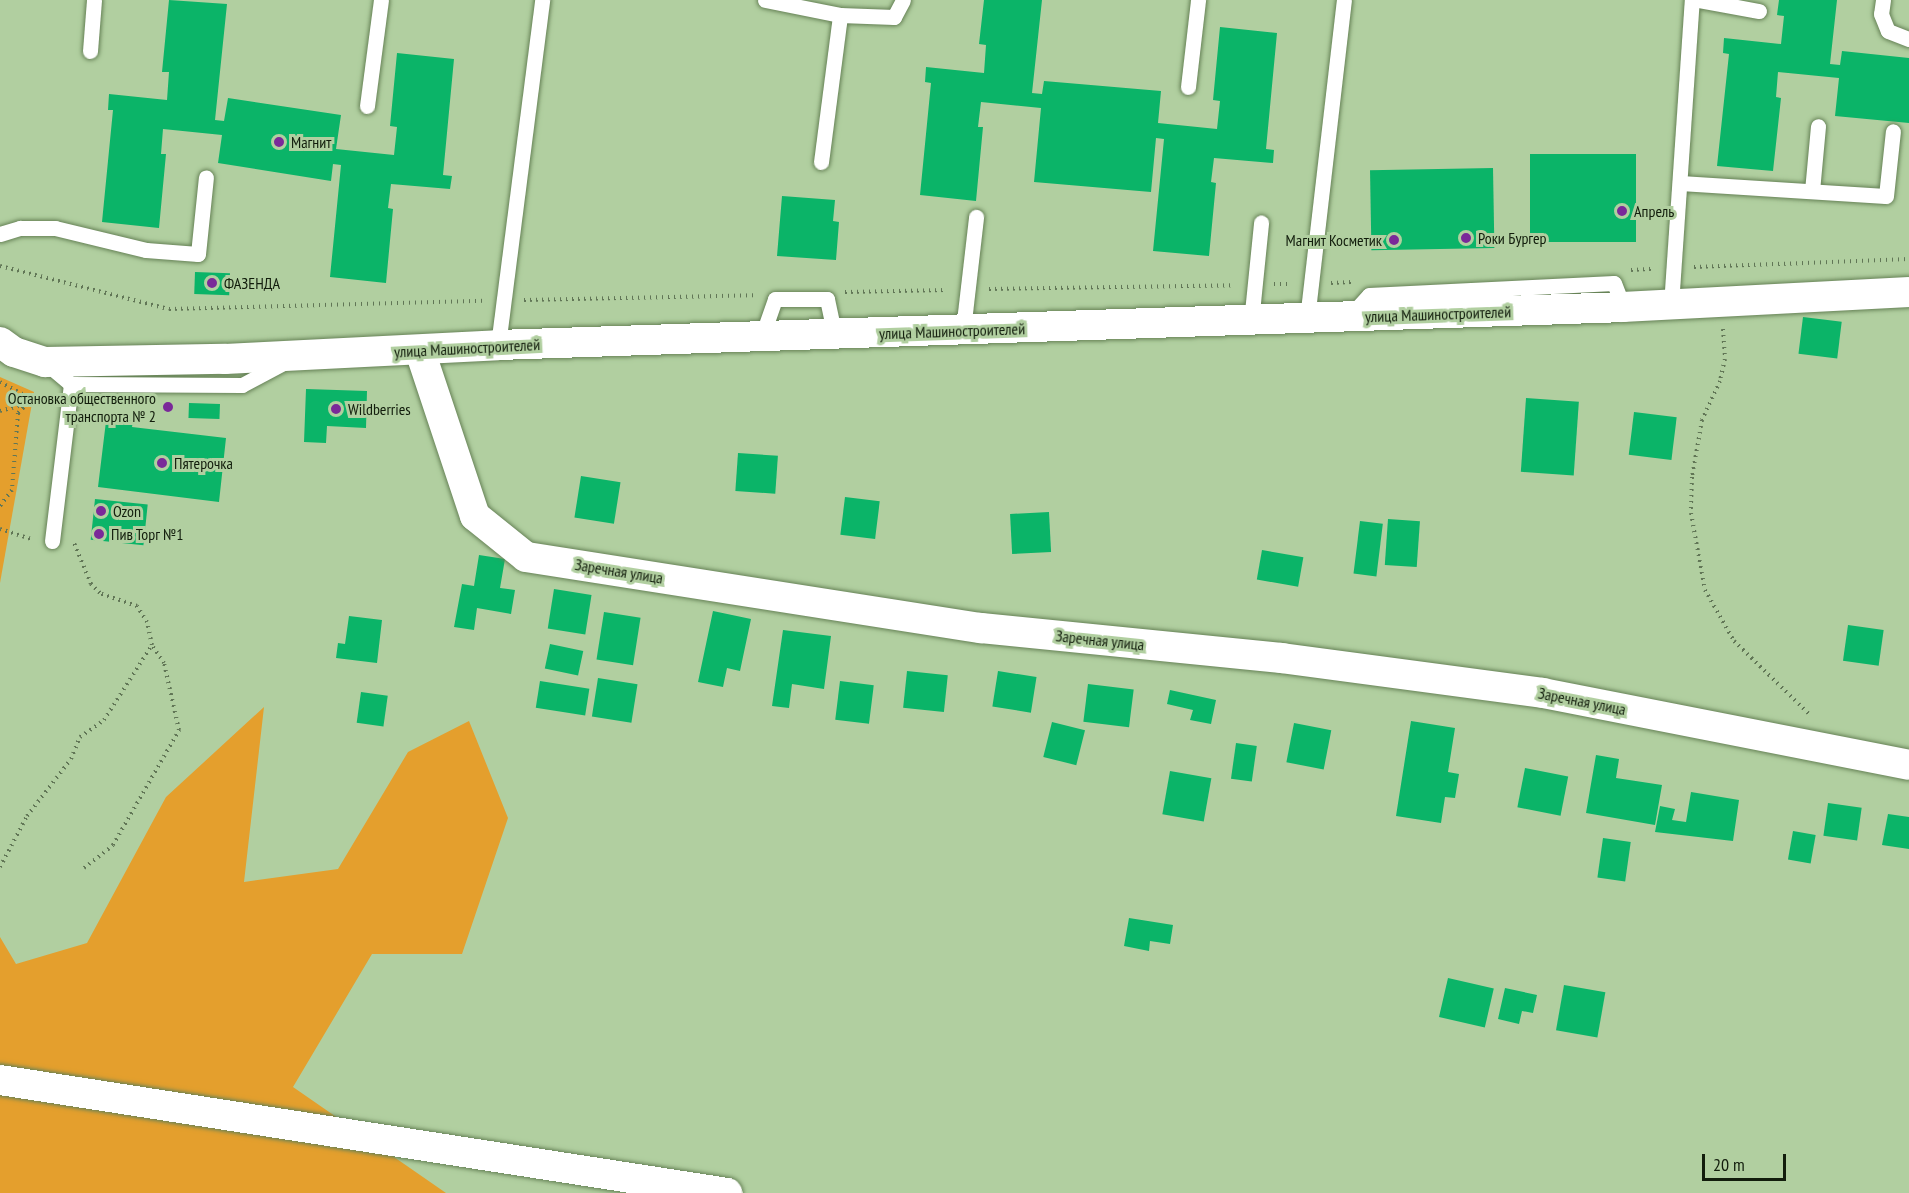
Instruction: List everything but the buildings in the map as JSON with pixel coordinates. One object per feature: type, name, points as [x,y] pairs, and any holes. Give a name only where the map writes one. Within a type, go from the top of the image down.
[{"type":"street","name":"улица Машиностроителей","points":[[0,342],[45,363],[293,357],[498,345],[761,339],[963,330],[1251,322],[1671,305],[1909,292]]},
{"type":"street","name":"Заречная улица","points":[[420,351],[475,516],[526,557],[981,627],[1282,658],[1543,693],[1909,765]]},
{"type":"street","points":[[0,1080],[727,1193]]},
{"type":"lane","points":[[90,51],[94,0]]},
{"type":"lane","points":[[367,106],[381,0]]},
{"type":"lane","points":[[498,345],[542,0]]},
{"type":"lane","points":[[765,0],[840,15],[894,17],[903,0]]},
{"type":"lane","points":[[1188,87],[1198,0]]},
{"type":"lane","points":[[1307,319],[1344,0]]},
{"type":"lane","points":[[1671,305],[1692,0]]},
{"type":"lane","points":[[1699,0],[1759,11]]},
{"type":"lane","points":[[1883,0],[1881,14],[1888,31],[1909,39]]},
{"type":"lane","points":[[821,162],[840,15]]},
{"type":"lane","points":[[1812,191],[1818,126]]},
{"type":"lane","points":[[1680,183],[1886,196],[1893,131]]},
{"type":"lane","points":[[0,234],[20,228],[55,228],[146,250],[198,254],[206,177]]},
{"type":"lane","points":[[963,330],[976,217]]},
{"type":"lane","points":[[1251,322],[1261,223]]},
{"type":"lane","points":[[761,339],[775,299],[827,299],[835,336]]},
{"type":"lane","points":[[45,363],[71,384],[242,385],[293,357]]},
{"type":"lane","points":[[52,541],[71,384]]},
{"type":"path","points":[[0,266],[169,309],[766,294]]},
{"type":"path","points":[[837,292],[1311,284]]},
{"type":"path","points":[[1723,326],[1725,359],[1720,381],[1702,420],[1692,477],[1691,513],[1705,590],[1734,640],[1779,681],[1818,724]]},
{"type":"path","points":[[0,382],[32,399],[18,413],[12,490],[0,506]]},
{"type":"path","points":[[0,529],[25,538],[74,543],[91,584],[100,593],[137,606],[147,622],[152,645],[164,663],[179,730],[113,845],[84,867]]},
{"type":"path","points":[[0,867],[27,816],[71,759],[80,737],[104,720],[152,645]]},
{"type":"shaded area","points":[[0,377],[34,392],[0,583]]},
{"type":"shaded area","points":[[264,707],[244,882],[338,869],[408,752],[469,721],[508,818],[462,954],[372,954],[293,1087],[446,1193],[0,1193],[0,937],[16,964],[87,943],[166,797]]},
{"type":"place","name":"Магнит","points":[[279,142]]},
{"type":"place","name":"Апрель","points":[[1622,211]]},
{"type":"place","name":"Роки Бургер","points":[[1466,238]]},
{"type":"place","name":"Магнит Косметик","points":[[1394,240]]},
{"type":"place","name":"ФАЗЕНДА","points":[[212,283]]},
{"type":"place","name":"Остановка общественного транспорта № 2","points":[[168,407]]},
{"type":"place","name":"Wildberries","points":[[336,409]]},
{"type":"place","name":"Пятерочка","points":[[162,463]]},
{"type":"place","name":"Ozon","points":[[101,511]]},
{"type":"place","name":"Пив Торг №1","points":[[99,534]]}]
